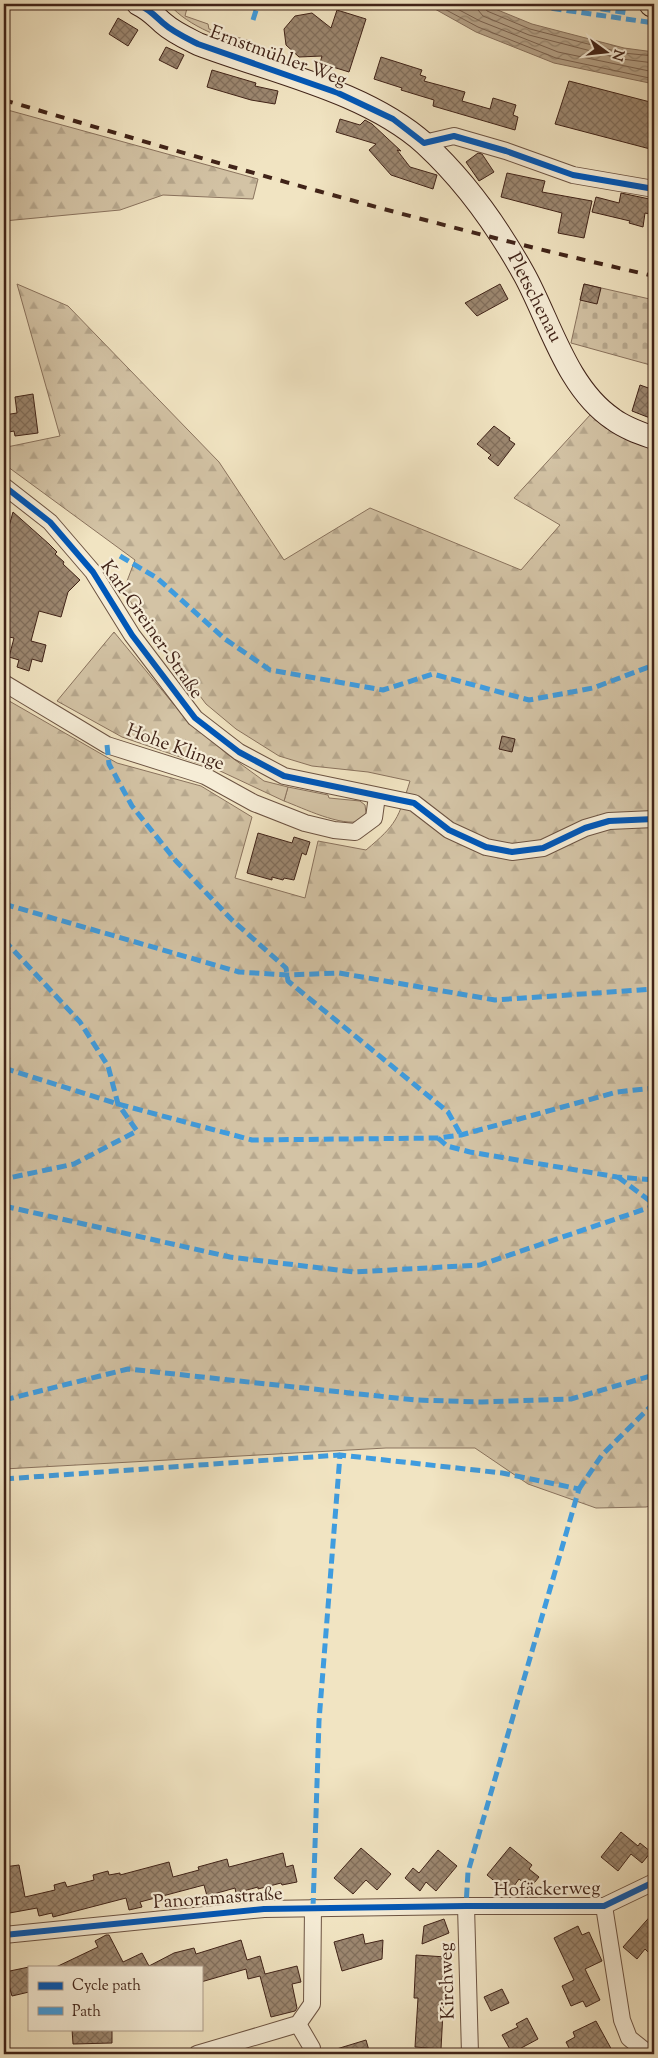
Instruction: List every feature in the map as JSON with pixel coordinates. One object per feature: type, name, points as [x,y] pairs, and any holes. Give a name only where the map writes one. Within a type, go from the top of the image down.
[{"type":"main road","name":"Ernstmühler Weg","points":[[147,6],[163,23],[198,44],[338,93],[393,119],[424,144]]},
{"type":"main road","name":"Pletschenau","points":[[424,144],[456,175],[491,220],[526,278],[561,352],[575,378],[589,398],[612,419],[654,438]]},
{"type":"street","points":[[424,144],[454,136],[506,151],[573,175],[654,190]]},
{"type":"street","name":"Karl-Greiner-Straße","points":[[4,486],[50,522],[93,572],[132,635],[195,718],[239,752],[284,776],[414,803],[449,830],[486,847],[512,852],[543,848],[585,828],[610,822],[654,819]]},
{"type":"street","name":"Hohe Klinge","points":[[4,683],[107,745],[205,776],[254,803],[304,823],[334,830],[355,832],[374,818],[377,796]]},
{"type":"street","name":"Hofäckerweg","points":[[466,1906],[604,1906],[654,1882]]},
{"type":"street","name":"Panoramastraße","points":[[4,1935],[241,1911],[466,1906]]},
{"type":"street","name":"Kirchweg","points":[[466,1906],[470,2054]]},
{"type":"street","name":"Hofäckerweg","points":[[604,1906],[622,2020],[629,2038],[649,2054]]},
{"type":"street","points":[[197,2054],[298,2024],[312,2004],[313,1908]]},
{"type":"street","points":[[298,2024],[312,2048],[312,2054]]},
{"type":"green space","points":[[169,4],[188,4],[185,16],[208,24],[209,29],[250,41],[253,50],[197,26]]},
{"type":"green space","points":[[4,109],[258,179],[253,199],[163,195],[120,210],[4,221]]},
{"type":"green space","points":[[17,284],[68,306],[219,462],[284,560],[370,508],[521,570],[560,525],[514,498],[591,414],[654,447],[654,1505],[646,1507],[596,1508],[528,1484],[475,1448],[386,1448],[4,1469],[4,698],[117,763],[201,786],[252,817],[235,878],[305,898],[318,841],[366,850],[384,834],[395,820],[410,781],[368,772],[312,766],[279,756],[236,729],[206,704],[134,608],[124,589],[135,560],[4,464],[4,443],[7,447],[60,436]]},
{"type":"green space","points":[[584,284],[654,300],[654,366],[571,343]]},
{"type":"green space","points":[[114,632],[185,718],[227,754],[264,781],[288,787],[284,801],[218,770],[122,737],[57,701]]},
{"type":"green space","points":[[288,787],[328,795],[329,798],[360,801],[365,805],[366,813],[361,821],[353,822],[322,816],[284,801]]},
{"type":"water","points":[[426,4],[483,4],[532,24],[624,48],[654,52],[654,84],[554,63],[476,32]]},
{"type":"building","points":[[337,10],[366,19],[349,72],[320,63],[322,56],[299,57],[286,45],[284,29],[295,16],[312,13],[331,28]]},
{"type":"building","points":[[118,18],[138,30],[128,46],[109,34]]},
{"type":"building","points":[[166,47],[184,55],[177,69],[159,60]]},
{"type":"building","points":[[381,57],[422,70],[420,75],[426,77],[424,81],[465,92],[462,101],[490,109],[493,98],[516,105],[513,115],[518,117],[515,130],[433,106],[434,100],[374,79]]},
{"type":"building","points":[[212,70],[256,83],[255,86],[278,91],[275,104],[251,100],[207,87]]},
{"type":"building","points":[[569,81],[654,103],[654,150],[555,124]]},
{"type":"building","points":[[340,119],[360,125],[365,120],[372,124],[401,151],[397,150],[410,167],[437,175],[433,189],[391,175],[369,150],[376,144],[336,132]]},
{"type":"building","points":[[478,153],[482,154],[494,172],[479,181],[466,162]]},
{"type":"building","points":[[507,173],[545,181],[542,192],[592,201],[584,238],[558,233],[562,213],[501,197]]},
{"type":"building","points":[[621,193],[654,200],[654,215],[645,213],[643,227],[629,223],[630,221],[592,212],[596,197],[619,203]]},
{"type":"building","points":[[500,284],[508,299],[477,316],[465,303]]},
{"type":"building","points":[[584,284],[601,288],[597,304],[580,300]]},
{"type":"building","points":[[640,385],[654,390],[654,407],[650,418],[632,411]]},
{"type":"building","points":[[33,394],[38,433],[15,436],[14,431],[4,433],[4,415],[17,413],[15,397]]},
{"type":"building","points":[[494,426],[515,444],[498,466],[488,458],[491,455],[477,444]]},
{"type":"building","points":[[13,512],[57,552],[55,554],[64,562],[63,564],[80,580],[68,592],[61,617],[39,611],[31,641],[46,645],[42,662],[32,659],[29,671],[17,667],[19,660],[9,657],[14,638],[4,636],[4,566],[8,554],[4,553],[4,544]]},
{"type":"building","points":[[502,736],[515,739],[512,752],[499,749]]},
{"type":"building","points":[[258,833],[292,843],[294,837],[310,842],[306,855],[302,853],[294,880],[272,877],[272,880],[247,873]]},
{"type":"building","points":[[621,1832],[638,1846],[640,1843],[651,1852],[642,1863],[631,1854],[618,1871],[601,1857]]},
{"type":"building","points":[[510,1847],[532,1865],[529,1869],[539,1877],[530,1888],[519,1879],[509,1893],[487,1875]]},
{"type":"building","points":[[361,1848],[391,1874],[377,1890],[366,1880],[353,1894],[334,1878]]},
{"type":"building","points":[[438,1850],[457,1866],[436,1891],[426,1882],[420,1891],[405,1878],[413,1868],[419,1873]]},
{"type":"building","points":[[283,1853],[286,1867],[293,1865],[297,1882],[282,1885],[281,1883],[258,1889],[258,1887],[236,1893],[235,1888],[207,1896],[204,1885],[140,1902],[142,1907],[129,1910],[126,1898],[53,1917],[52,1913],[39,1916],[37,1908],[4,1914],[4,1867],[19,1865],[25,1897],[55,1890],[54,1885],[65,1882],[67,1887],[94,1880],[93,1875],[108,1871],[109,1875],[120,1873],[120,1875],[169,1862],[173,1877],[199,1870],[198,1867],[227,1859],[229,1867]]},
{"type":"building","points":[[654,1912],[654,1958],[645,1949],[637,1959],[623,1947]]},
{"type":"building","points":[[444,1919],[449,1933],[422,1944],[424,1926]]},
{"type":"building","points":[[578,1926],[582,1935],[589,1932],[602,1961],[585,1969],[600,2000],[586,2007],[583,2001],[571,2006],[562,1986],[574,1980],[554,1938]]},
{"type":"building","points":[[363,1934],[365,1944],[383,1940],[382,1959],[342,1971],[334,1942]]},
{"type":"building","points":[[109,1935],[123,1962],[142,1953],[149,1966],[58,1966],[98,1947],[95,1941]]},
{"type":"building","points":[[241,1940],[247,1960],[260,1956],[265,1974],[297,1966],[301,1982],[292,1984],[297,2008],[295,2011],[271,2017],[260,1976],[248,1979],[246,1969],[202,1982],[202,1966],[149,1966],[174,1953],[194,1948],[196,1954]]},
{"type":"building","points":[[416,1955],[446,1957],[441,2049],[415,2047],[418,1998],[414,1998]]},
{"type":"building","points":[[28,1967],[28,1992],[12,1996],[5,1972]]},
{"type":"building","points":[[502,1989],[509,2003],[491,2011],[484,1997]]},
{"type":"building","points":[[527,2018],[538,2039],[512,2053],[502,2035],[518,2027],[516,2024]]},
{"type":"building","points":[[596,2021],[614,2054],[572,2054],[566,2042],[575,2037],[573,2032]]},
{"type":"building","points":[[72,2030],[112,2030],[112,2043],[73,2044]]},
{"type":"building","points":[[366,2040],[370,2054],[330,2054],[330,2051]]},
{"type":"railway","points":[[4,100],[246,171],[409,216],[654,276]]},
{"type":"marked path","points":[[201,4],[206,6]]},
{"type":"marked path","points":[[253,20],[258,4]]},
{"type":"marked path","points":[[522,4],[654,23]]},
{"type":"marked path","points":[[571,4],[628,13]]},
{"type":"marked path","points":[[120,556],[157,578],[225,639],[270,670],[383,690],[433,674],[529,700],[593,688],[654,665]]},
{"type":"marked path","points":[[107,745],[109,764],[132,806],[176,861],[231,919],[286,968],[288,981],[448,1112],[461,1135]]},
{"type":"marked path","points":[[4,904],[239,972],[288,975],[339,973],[495,1000],[654,989]]},
{"type":"marked path","points":[[4,940],[80,1022],[108,1066],[118,1104],[137,1131],[74,1164],[4,1179]]},
{"type":"marked path","points":[[4,1068],[118,1104],[252,1140],[438,1138],[461,1135],[617,1092],[654,1088]]},
{"type":"marked path","points":[[438,1138],[447,1146],[470,1152],[617,1177],[654,1180]]},
{"type":"marked path","points":[[618,1177],[654,1204]]},
{"type":"marked path","points":[[4,1206],[230,1257],[354,1272],[480,1265],[654,1206]]},
{"type":"marked path","points":[[4,1400],[128,1369],[415,1400],[482,1402],[571,1399],[654,1375]]},
{"type":"marked path","points":[[579,1489],[602,1455],[654,1403]]},
{"type":"marked path","points":[[4,1479],[340,1455]]},
{"type":"marked path","points":[[313,1908],[319,1721],[340,1455],[502,1473],[579,1489],[468,1872],[466,1906]]},
{"type":"cycle path","points":[[138,4],[171,29],[198,44],[338,93],[393,119],[424,143],[454,136],[506,151],[573,175],[654,189]]},
{"type":"cycle path","points":[[4,486],[50,522],[93,572],[132,635],[195,718],[239,752],[284,776],[414,803],[449,830],[486,847],[512,852],[543,848],[585,828],[609,821],[654,819]]},
{"type":"cycle path","points":[[4,1935],[264,1909],[604,1906],[654,1882]]}]
